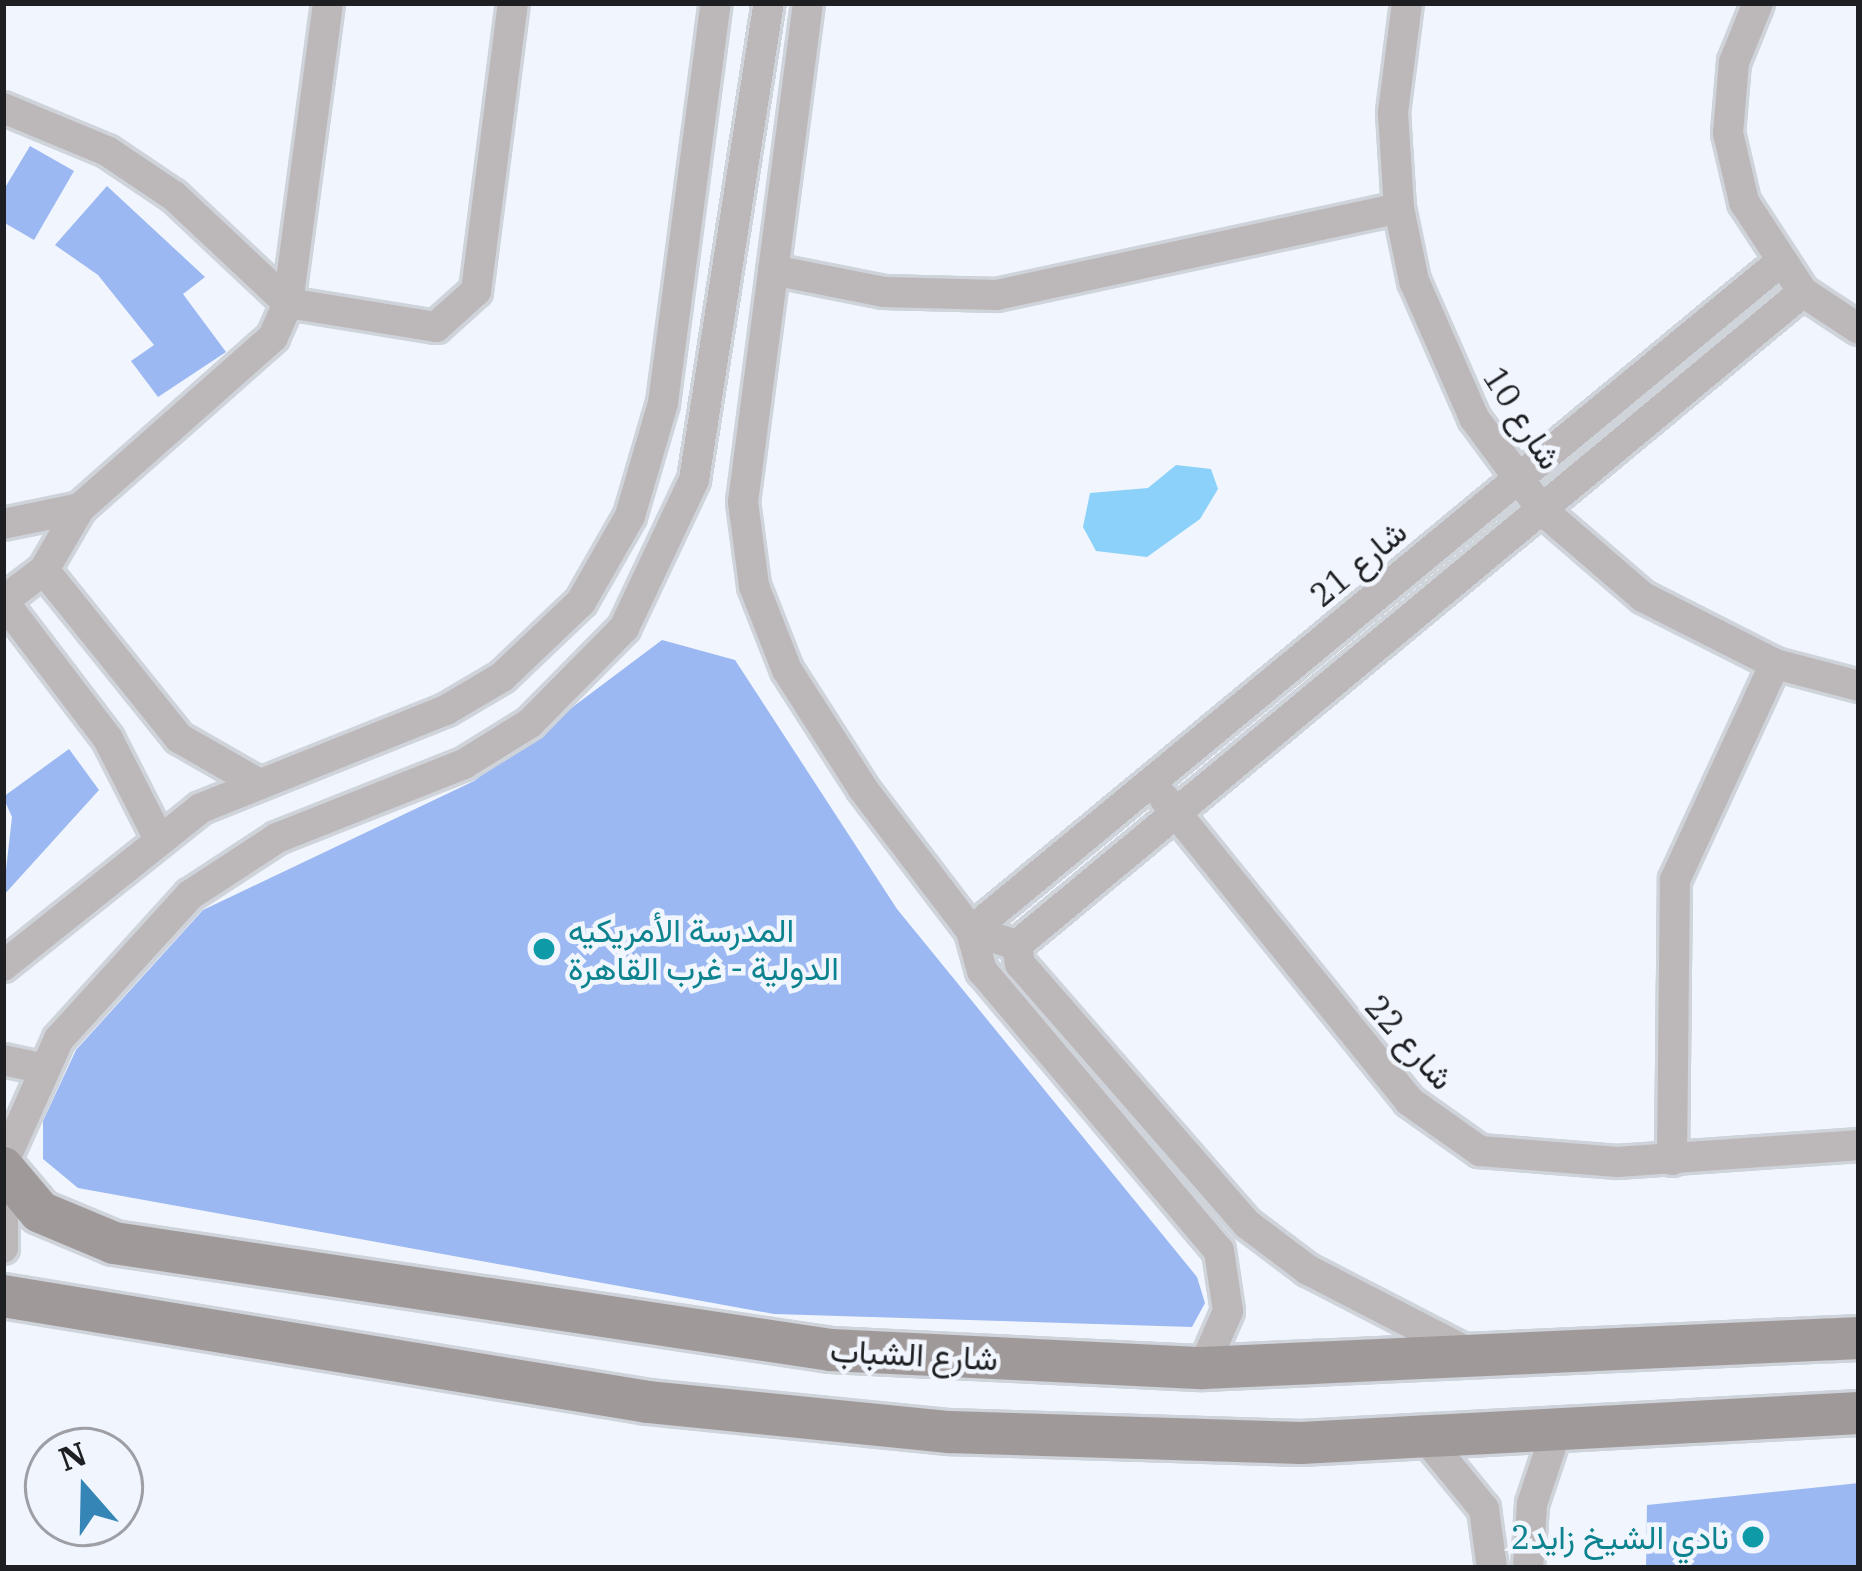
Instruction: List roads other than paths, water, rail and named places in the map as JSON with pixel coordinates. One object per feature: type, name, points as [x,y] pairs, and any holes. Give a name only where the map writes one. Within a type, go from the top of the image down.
[{"type":"street","points":[[159,839],[88,712],[3,601],[44,570],[80,508],[252,361],[288,303],[328,3]]},
{"type":"street","points":[[3,108],[107,151],[174,196],[288,303],[409,329],[460,314],[482,264],[513,3]]},
{"type":"street","points":[[3,966],[159,839],[254,781],[502,677],[581,602],[615,547],[664,403],[716,3]]},
{"type":"street","points":[[3,1248],[3,1169],[41,1069],[128,952],[227,866],[464,764],[530,723],[624,628],[694,480],[769,3]]},
{"type":"street","points":[[808,3],[742,502],[754,586],[806,701],[976,924],[982,970],[1219,1251],[1228,1311],[1203,1368]]},
{"type":"street","name":"شارع 10","points":[[1407,3],[1393,112],[1399,208],[1440,351],[1516,479],[1542,510],[1643,597],[1775,664],[1859,686]]},
{"type":"street","points":[[1758,3],[1734,62],[1728,133],[1744,202],[1779,263],[1803,292],[1859,329]]},
{"type":"street","points":[[773,270],[884,292],[997,295],[1399,208]]},
{"type":"street","name":"شارع 21","points":[[976,924],[1779,263]]},
{"type":"street","points":[[1477,1358],[1261,1236],[1020,964],[1023,938],[1803,292]]},
{"type":"street","points":[[3,524],[80,508]]},
{"type":"street","points":[[44,570],[129,681],[203,758],[254,781]]},
{"type":"street","points":[[1672,1160],[1675,880],[1775,664]]},
{"type":"street","points":[[88,712],[129,681]]},
{"type":"street","name":"شارع 22","points":[[1151,782],[1385,1076],[1442,1129],[1520,1160],[1672,1160],[1859,1145]]},
{"type":"street","points":[[976,924],[1023,938]]},
{"type":"street","points":[[3,1060],[41,1069]]},
{"type":"street","name":"شارع الشباب","points":[[3,1169],[40,1212],[114,1243],[831,1350],[1203,1368],[1859,1337]]},
{"type":"street","points":[[3,1296],[726,1410],[1118,1440],[1426,1438],[1859,1413]]},
{"type":"street","points":[[726,1410],[744,1380],[737,1339]]},
{"type":"street","points":[[819,1420],[814,1384],[831,1350]]},
{"type":"street","points":[[1528,1568],[1532,1504],[1556,1432]]},
{"type":"street","points":[[1426,1438],[1484,1509],[1492,1568]]},
{"type":"water","points":[[1176,465],[1211,469],[1218,489],[1200,519],[1147,557],[1096,551],[1083,527],[1090,493],[1148,488]]},
{"type":"place","name":"المدرسة الأمريكيه الدولية - غرب القاهرة","points":[[544,949]]},
{"type":"place","name":"نادي الشيخ زايد2","points":[[1753,1537]]}]
